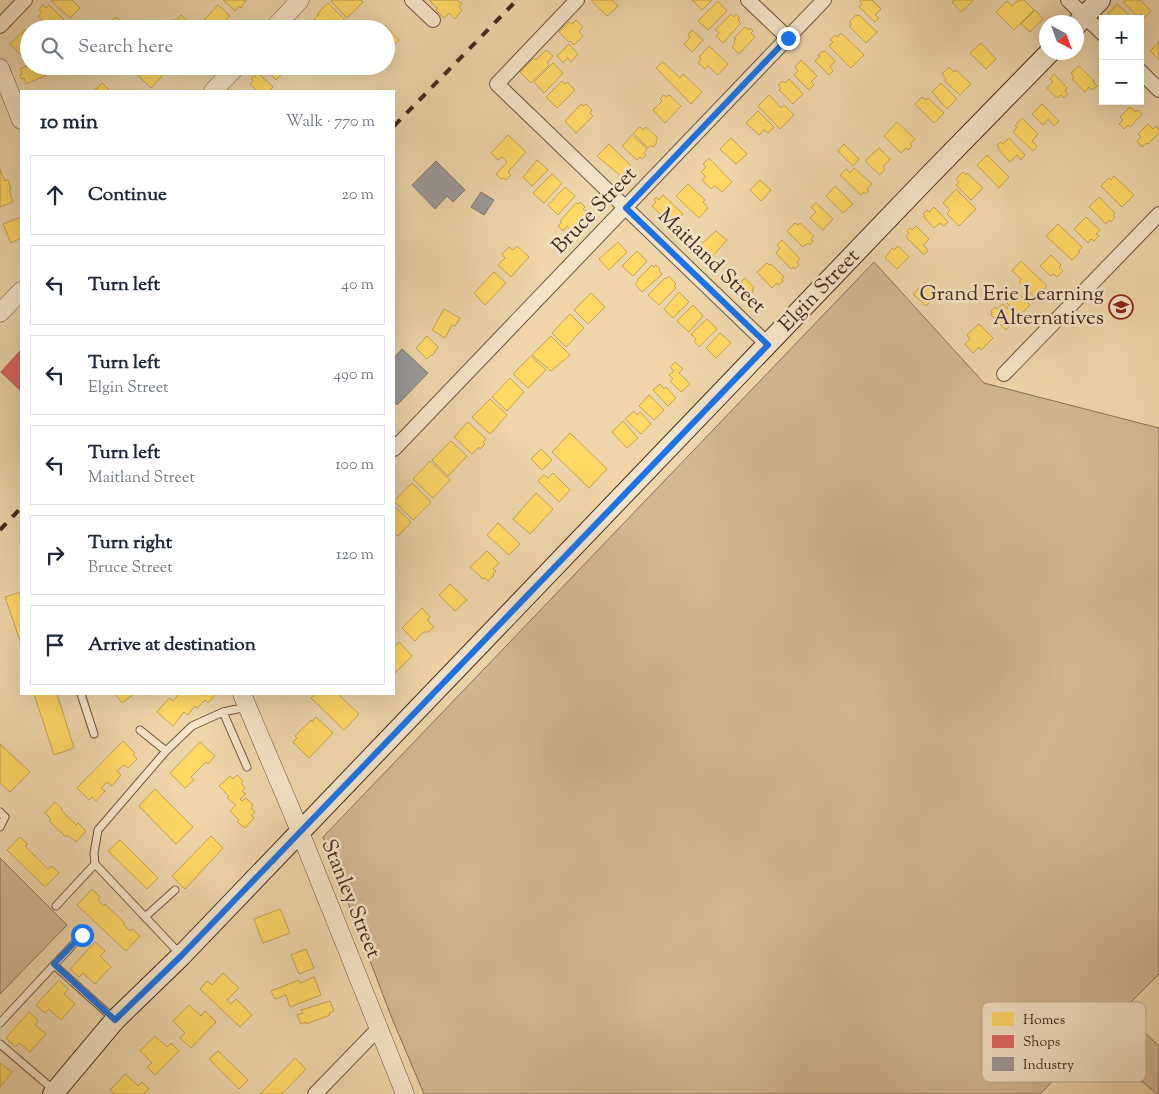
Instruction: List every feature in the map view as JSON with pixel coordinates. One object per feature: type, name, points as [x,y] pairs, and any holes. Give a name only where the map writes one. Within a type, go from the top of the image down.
[{"type":"main road","points":[[1084,18],[1100,0]]},
{"type":"main road","name":"Elgin Street","points":[[54,1093],[115,1020],[181,956],[1042,60]]},
{"type":"street","points":[[0,26],[25,0]]},
{"type":"street","points":[[281,20],[300,0]]},
{"type":"street","points":[[412,0],[433,20]]},
{"type":"street","name":"Maitland Street","points":[[577,0],[497,84],[768,345]]},
{"type":"street","points":[[748,0],[788,38]]},
{"type":"street","name":"Bruce Street","points":[[395,448],[824,0]]},
{"type":"street","points":[[1068,0],[1077,15]]},
{"type":"street","points":[[1084,23],[1099,32]]},
{"type":"street","points":[[0,68],[20,118]]},
{"type":"street","points":[[214,90],[228,75]]},
{"type":"street","points":[[1144,75],[1159,90]]},
{"type":"street","points":[[1004,374],[1159,214]]},
{"type":"street","points":[[0,313],[20,292]]},
{"type":"street","name":"Stanley Street","points":[[244,700],[406,1094]]},
{"type":"street","points":[[315,1094],[379,1028]]},
{"type":"lane","points":[[81,695],[94,734]]},
{"type":"lane","points":[[181,956],[95,864],[94,853],[98,830],[166,751],[192,726],[244,700]]},
{"type":"lane","points":[[223,712],[247,767]]},
{"type":"lane","points":[[140,730],[166,751]]},
{"type":"lane","points":[[0,812],[5,817],[0,827]]},
{"type":"lane","points":[[56,906],[95,864]]},
{"type":"lane","points":[[145,918],[175,890]]},
{"type":"lane","points":[[0,1023],[82,935]]},
{"type":"lane","points":[[54,964],[115,1020]]},
{"type":"lane","points":[[0,1044],[54,1093]]},
{"type":"shaded area","points":[[874,262],[984,383],[1159,428],[1159,974],[1131,1002],[982,1002],[982,1082],[1052,1082],[1040,1094],[424,1094],[391,1016],[323,837]]},
{"type":"shaded area","points":[[0,858],[67,925],[0,994]]},
{"type":"shaded area","points":[[1146,1034],[1159,1046],[1159,1094],[1143,1082],[1146,1082]]},
{"type":"building: Homes","points":[[72,0],[80,8],[70,18],[51,1]]},
{"type":"building: Homes","points":[[223,0],[246,0],[241,8],[239,6],[235,11]]},
{"type":"building: Homes","points":[[332,0],[361,0],[363,2],[347,18]]},
{"type":"building: Homes","points":[[431,0],[457,0],[462,4],[459,7],[462,10],[455,19],[449,13],[444,18],[436,10],[437,8]]},
{"type":"building: Homes","points":[[591,0],[612,0],[618,6],[607,16]]},
{"type":"building: Homes","points":[[692,0],[712,0],[702,10]]},
{"type":"building: Homes","points":[[861,0],[872,0],[881,9],[875,15],[879,18],[875,22],[859,7],[862,4]]},
{"type":"building: Homes","points":[[955,0],[973,1],[961,12],[952,2]]},
{"type":"building: Homes","points":[[1019,0],[1024,0],[1034,10],[1014,30],[996,12],[1007,1],[1012,6]]},
{"type":"building: Homes","points":[[1126,0],[1140,0],[1151,11],[1144,18],[1144,15],[1136,15],[1123,2]]},
{"type":"building: Homes","points":[[718,1],[727,11],[708,30],[698,21]]},
{"type":"building: Homes","points":[[328,3],[345,20],[315,20],[318,13]]},
{"type":"building: Homes","points":[[1117,4],[1129,15],[1109,15],[1108,14]]},
{"type":"building: Homes","points":[[43,5],[46,8],[49,5],[64,20],[42,20],[38,16],[42,12],[39,10]]},
{"type":"building: Homes","points":[[218,5],[230,16],[226,20],[204,20]]},
{"type":"building: Homes","points":[[1035,10],[1039,15],[1039,23],[1030,32],[1021,24]]},
{"type":"building: Homes","points":[[731,14],[734,17],[736,14],[740,18],[738,20],[741,23],[723,43],[716,36],[719,33],[715,30]]},
{"type":"building: Homes","points":[[181,15],[186,20],[177,20]]},
{"type":"building: Homes","points":[[856,15],[859,15],[877,32],[866,43],[849,26],[852,24],[849,22]]},
{"type":"building: Homes","points":[[576,20],[583,27],[579,31],[583,36],[574,45],[559,32],[569,22],[572,24]]},
{"type":"building: Homes","points":[[745,27],[753,31],[751,33],[755,37],[739,54],[732,47],[736,39],[734,38]]},
{"type":"building: Homes","points":[[692,30],[703,40],[692,52],[684,44],[690,37],[688,35]]},
{"type":"building: Homes","points":[[841,33],[864,55],[851,68],[829,46],[833,42],[830,40],[835,35],[838,37]]},
{"type":"building: Homes","points":[[20,35],[20,54],[10,44]]},
{"type":"building: Homes","points":[[395,36],[399,40],[395,44]]},
{"type":"building: Homes","points":[[1159,42],[1159,60],[1150,51]]},
{"type":"building: Homes","points":[[981,43],[996,59],[986,69],[970,53]]},
{"type":"building: Homes","points":[[569,44],[578,54],[571,62],[568,58],[563,63],[557,56]]},
{"type":"building: Homes","points":[[709,46],[728,64],[718,75],[708,66],[705,69],[698,63],[701,59],[699,57]]},
{"type":"building: Homes","points":[[546,50],[553,56],[547,63],[549,65],[531,83],[520,72],[534,58],[536,60]]},
{"type":"building: Homes","points":[[822,51],[825,51],[835,61],[830,67],[833,71],[829,75],[815,61]]},
{"type":"building: Homes","points":[[801,60],[817,76],[811,82],[814,85],[809,90],[794,75],[798,71],[795,67]]},
{"type":"building: Homes","points":[[663,62],[680,78],[683,74],[702,92],[691,104],[656,68]]},
{"type":"building: Homes","points":[[553,63],[563,73],[544,93],[534,82]]},
{"type":"building: Homes","points":[[1079,66],[1097,86],[1092,90],[1089,87],[1085,92],[1072,79],[1074,77],[1071,73]]},
{"type":"building: Homes","points":[[949,67],[954,72],[956,70],[971,84],[960,95],[945,81],[946,79],[942,74]]},
{"type":"building: Homes","points":[[1054,74],[1067,88],[1065,91],[1068,94],[1064,98],[1061,95],[1057,98],[1047,88],[1053,82],[1050,79]]},
{"type":"building: Homes","points":[[20,75],[47,75],[26,84],[24,78],[21,79]]},
{"type":"building: Homes","points":[[137,75],[163,75],[151,88]]},
{"type":"building: Homes","points":[[256,75],[260,75],[273,87],[270,90],[256,90],[250,84],[253,81],[251,79]]},
{"type":"building: Homes","points":[[271,75],[281,75],[276,80]]},
{"type":"building: Homes","points":[[789,79],[803,94],[793,104],[779,90],[781,88],[778,85],[783,81],[785,83]]},
{"type":"building: Homes","points":[[562,81],[565,84],[567,82],[575,90],[557,108],[546,97]]},
{"type":"building: Homes","points":[[102,83],[109,90],[95,90]]},
{"type":"building: Homes","points":[[941,83],[957,99],[947,109],[932,92]]},
{"type":"building: Homes","points":[[664,95],[666,97],[669,95],[681,106],[665,123],[653,110],[662,101],[660,99]]},
{"type":"building: Homes","points":[[769,95],[781,108],[784,105],[794,115],[780,129],[758,106]]},
{"type":"building: Homes","points":[[922,97],[926,100],[928,98],[944,113],[934,123],[915,104]]},
{"type":"building: Homes","points":[[581,104],[583,106],[586,104],[592,110],[590,113],[593,116],[576,133],[565,121]]},
{"type":"building: Homes","points":[[1042,104],[1059,121],[1054,126],[1048,119],[1043,125],[1032,114]]},
{"type":"building: Homes","points":[[1130,107],[1142,114],[1130,127],[1128,125],[1124,129],[1119,124],[1123,120],[1120,117]]},
{"type":"building: Homes","points":[[758,111],[774,127],[768,133],[764,130],[759,135],[746,123]]},
{"type":"building: Homes","points":[[1022,118],[1038,134],[1032,141],[1037,146],[1033,151],[1013,132],[1017,127],[1015,126]]},
{"type":"building: Homes","points":[[897,122],[915,139],[910,144],[912,146],[908,150],[906,148],[901,153],[884,136]]},
{"type":"building: Homes","points":[[1148,124],[1153,129],[1156,126],[1159,129],[1159,133],[1142,147],[1137,141],[1141,137],[1138,134]]},
{"type":"building: Homes","points":[[640,127],[643,130],[646,127],[658,138],[653,147],[651,145],[648,148],[633,133]]},
{"type":"building: Homes","points":[[508,135],[526,152],[508,172],[511,175],[506,180],[501,179],[496,174],[507,162],[502,157],[498,160],[491,153]]},
{"type":"building: Homes","points":[[632,135],[647,149],[644,153],[646,155],[642,159],[640,157],[637,160],[622,146]]},
{"type":"building: Homes","points":[[731,138],[747,154],[736,164],[720,149]]},
{"type":"building: Homes","points":[[1009,138],[1025,155],[1021,160],[1017,155],[1010,162],[998,149],[997,145],[1001,142],[1003,144]]},
{"type":"building: Homes","points":[[609,144],[631,166],[621,176],[597,156]]},
{"type":"building: Homes","points":[[844,144],[859,159],[853,166],[838,151]]},
{"type":"building: Homes","points":[[879,148],[890,159],[883,167],[885,169],[880,175],[865,161]]},
{"type":"building: Homes","points":[[987,155],[1009,177],[999,188],[977,165]]},
{"type":"building: Homes","points":[[709,158],[732,182],[722,192],[715,186],[711,189],[702,180],[706,177],[701,172],[706,167],[703,164]]},
{"type":"building: Homes","points":[[537,160],[548,170],[532,186],[523,177]]},
{"type":"building: Homes","points":[[854,168],[872,184],[867,189],[869,191],[866,194],[864,192],[861,195],[840,175],[846,169],[850,173]]},
{"type":"building: Homes","points":[[0,169],[5,181],[8,180],[13,202],[0,207]]},
{"type":"building: Homes","points":[[963,172],[966,175],[967,173],[983,188],[971,200],[956,185],[959,182],[956,179]]},
{"type":"building: Homes","points":[[552,174],[562,183],[544,203],[533,193]]},
{"type":"building: Homes","points":[[1114,176],[1134,195],[1122,207],[1101,186]]},
{"type":"building: Homes","points":[[760,180],[771,190],[761,201],[750,190]]},
{"type":"building: Homes","points":[[688,184],[705,200],[703,202],[708,208],[699,218],[676,196]]},
{"type":"building: Homes","points":[[835,186],[853,204],[843,213],[826,196]]},
{"type":"building: Homes","points":[[565,187],[575,196],[558,215],[548,205]]},
{"type":"building: Homes","points":[[956,189],[976,209],[959,226],[947,214],[950,210],[943,203]]},
{"type":"building: Homes","points":[[663,195],[683,214],[672,226],[652,206],[656,202],[654,200],[656,197],[659,200]]},
{"type":"building: Homes","points":[[1099,197],[1115,213],[1113,215],[1115,217],[1111,222],[1109,220],[1106,224],[1089,207]]},
{"type":"building: Homes","points":[[580,202],[585,207],[583,209],[587,212],[571,230],[567,226],[563,231],[558,226],[562,222],[560,221],[576,203]]},
{"type":"building: Homes","points":[[816,203],[833,219],[823,230],[810,218],[816,212],[811,207]]},
{"type":"building: Homes","points":[[934,207],[948,222],[944,226],[940,223],[934,228],[924,217],[923,214],[927,210],[929,212]]},
{"type":"building: Homes","points":[[20,217],[20,238],[11,243],[3,224]]},
{"type":"building: Homes","points":[[1086,217],[1100,230],[1096,234],[1099,236],[1094,241],[1091,239],[1088,243],[1074,229]]},
{"type":"building: Homes","points":[[795,223],[798,225],[800,223],[814,236],[811,239],[813,241],[810,245],[808,243],[803,247],[787,231]]},
{"type":"building: Homes","points":[[1058,224],[1082,247],[1072,260],[1046,236]]},
{"type":"building: Homes","points":[[916,226],[929,239],[923,245],[928,250],[924,255],[906,237],[909,233],[907,231],[910,228],[912,230]]},
{"type":"building: Homes","points":[[716,231],[727,240],[708,261],[697,248]]},
{"type":"building: Homes","points":[[782,240],[800,259],[797,262],[799,265],[795,269],[793,267],[791,269],[776,253],[780,248],[777,245]]},
{"type":"building: Homes","points":[[618,242],[627,252],[609,270],[599,259]]},
{"type":"building: Homes","points":[[517,246],[529,257],[511,277],[498,265],[505,258],[502,254],[509,247],[513,250]]},
{"type":"building: Homes","points":[[898,246],[909,257],[897,269],[885,258],[892,248],[894,250]]},
{"type":"building: Homes","points":[[637,251],[647,261],[633,276],[622,266]]},
{"type":"building: Homes","points":[[1051,255],[1061,265],[1059,268],[1063,271],[1057,277],[1053,274],[1051,276],[1040,266]]},
{"type":"building: Homes","points":[[1021,261],[1047,286],[1036,298],[1019,282],[1021,279],[1012,271]]},
{"type":"building: Homes","points":[[767,263],[771,264],[784,277],[779,285],[777,283],[772,288],[757,272]]},
{"type":"building: Homes","points":[[652,265],[654,267],[656,265],[662,274],[642,292],[635,284]]},
{"type":"building: Homes","points":[[494,272],[506,283],[485,305],[474,293]]},
{"type":"building: Homes","points":[[669,276],[676,284],[674,286],[676,288],[659,305],[648,295]]},
{"type":"building: Homes","points":[[745,278],[754,288],[753,292],[746,298],[731,283],[735,279],[741,282]]},
{"type":"building: Homes","points":[[925,282],[937,294],[926,306],[913,294]]},
{"type":"building: Homes","points":[[679,292],[689,302],[673,318],[664,309]]},
{"type":"building: Homes","points":[[1017,292],[1030,305],[1019,316],[1007,303]]},
{"type":"building: Homes","points":[[591,293],[605,307],[588,324],[574,310]]},
{"type":"building: Homes","points":[[1003,304],[1017,318],[1006,330],[991,315],[991,311],[995,307],[997,309]]},
{"type":"building: Homes","points":[[693,305],[703,316],[689,332],[677,321]]},
{"type":"building: Homes","points":[[444,309],[460,318],[455,326],[452,325],[445,338],[432,330]]},
{"type":"building: Homes","points":[[570,314],[584,328],[566,347],[552,333]]},
{"type":"building: Homes","points":[[707,319],[717,329],[699,347],[694,341],[696,339],[691,334]]},
{"type":"building: Homes","points":[[979,324],[993,338],[981,350],[979,347],[973,353],[965,344],[970,339],[967,335]]},
{"type":"building: Homes","points":[[720,333],[731,343],[716,358],[706,348]]},
{"type":"building: Homes","points":[[427,336],[438,347],[432,356],[427,359],[416,348]]},
{"type":"building: Homes","points":[[551,336],[570,355],[551,371],[532,355]]},
{"type":"building: Homes","points":[[531,356],[546,370],[528,388],[513,374]]},
{"type":"building: Homes","points":[[675,362],[683,369],[679,373],[690,384],[681,392],[670,381],[673,379],[669,375],[674,371],[670,367]]},
{"type":"building: Homes","points":[[510,378],[524,392],[507,411],[492,397]]},
{"type":"building: Homes","points":[[660,384],[664,389],[666,387],[676,398],[668,406],[653,390]]},
{"type":"building: Homes","points":[[649,395],[664,410],[654,420],[639,406]]},
{"type":"building: Homes","points":[[490,399],[507,415],[490,434],[472,417]]},
{"type":"building: Homes","points":[[634,411],[637,415],[640,412],[651,424],[641,434],[625,419]]},
{"type":"building: Homes","points":[[623,421],[638,438],[627,448],[612,432]]},
{"type":"building: Homes","points":[[468,422],[486,439],[483,442],[485,444],[472,454],[454,437]]},
{"type":"building: Homes","points":[[570,433],[607,469],[589,488],[552,452]]},
{"type":"building: Homes","points":[[451,441],[467,456],[448,476],[432,460]]},
{"type":"building: Homes","points":[[541,449],[552,460],[542,470],[531,459]]},
{"type":"building: Homes","points":[[430,461],[450,480],[433,498],[413,479]]},
{"type":"building: Homes","points":[[553,473],[570,490],[559,502],[538,481],[544,475],[548,478]]},
{"type":"building: Homes","points":[[412,483],[431,502],[413,520],[395,500]]},
{"type":"building: Homes","points":[[536,493],[553,509],[530,534],[513,519]]},
{"type":"building: Homes","points":[[395,507],[411,522],[398,536],[395,533]]},
{"type":"building: Homes","points":[[498,523],[520,544],[509,555],[487,535]]},
{"type":"building: Homes","points":[[487,551],[499,563],[493,569],[496,571],[494,575],[488,581],[470,567]]},
{"type":"building: Homes","points":[[450,584],[467,600],[455,611],[439,595]]},
{"type":"building: Homes","points":[[20,592],[20,641],[5,597]]},
{"type":"building: Homes","points":[[422,608],[430,617],[427,620],[434,627],[428,632],[423,632],[415,641],[402,628]]},
{"type":"building: Homes","points":[[399,642],[412,656],[395,673],[395,647]]},
{"type":"building: Homes","points":[[34,695],[57,695],[74,748],[54,755]]},
{"type":"building: Homes","points":[[116,695],[133,695],[122,703]]},
{"type":"building: Homes","points":[[178,695],[215,695],[208,703],[205,700],[197,708],[195,706],[188,715],[184,712],[173,726],[157,712],[169,698],[173,701]]},
{"type":"building: Homes","points":[[314,695],[339,695],[359,714],[344,730],[311,698]]},
{"type":"building: Homes","points":[[316,717],[333,733],[309,758],[293,742],[297,738],[295,736]]},
{"type":"building: Homes","points":[[123,741],[135,753],[133,755],[137,759],[128,768],[124,765],[117,771],[121,775],[112,786],[107,782],[101,788],[105,791],[96,801],[92,797],[89,800],[77,788]]},
{"type":"building: Homes","points":[[200,742],[215,756],[191,777],[194,780],[185,788],[170,773]]},
{"type":"building: Homes","points":[[0,744],[30,772],[10,792],[0,783]]},
{"type":"building: Homes","points":[[237,775],[243,781],[241,783],[245,788],[242,791],[246,794],[240,799],[242,801],[246,798],[253,805],[251,808],[255,812],[251,815],[254,818],[245,828],[237,822],[239,820],[230,811],[236,805],[227,798],[229,796],[219,786],[230,776],[233,779]]},
{"type":"building: Homes","points":[[155,789],[193,827],[176,844],[139,806]]},
{"type":"building: Homes","points":[[55,802],[76,825],[78,823],[86,831],[76,842],[67,835],[66,837],[49,821],[51,819],[45,813]]},
{"type":"building: Homes","points":[[211,836],[223,848],[185,889],[172,876]]},
{"type":"building: Homes","points":[[20,837],[28,844],[25,846],[48,869],[52,866],[59,873],[45,887],[7,850]]},
{"type":"building: Homes","points":[[120,840],[158,878],[147,889],[108,851]]},
{"type":"building: Homes","points":[[92,889],[100,897],[98,900],[104,906],[105,904],[125,923],[123,924],[130,931],[132,929],[140,936],[126,951],[77,905]]},
{"type":"building: Homes","points":[[280,909],[290,933],[263,943],[254,919]]},
{"type":"building: Homes","points":[[95,942],[105,951],[100,956],[111,967],[95,984],[83,973],[79,977],[70,969]]},
{"type":"building: Homes","points":[[306,949],[314,968],[299,974],[291,955]]},
{"type":"building: Homes","points":[[223,973],[239,988],[227,1000],[231,1004],[236,999],[252,1015],[240,1027],[200,989],[207,981],[212,985]]},
{"type":"building: Homes","points":[[314,977],[321,995],[290,1007],[286,995],[275,999],[271,991],[299,980],[300,983]]},
{"type":"building: Homes","points":[[59,980],[68,989],[64,994],[75,1004],[61,1020],[49,1009],[45,1013],[36,1005]]},
{"type":"building: Homes","points":[[330,1001],[334,1011],[329,1013],[330,1015],[301,1024],[297,1015],[303,1013],[301,1010]]},
{"type":"building: Homes","points":[[189,1005],[201,1016],[205,1011],[216,1022],[191,1048],[180,1038],[185,1033],[173,1021]]},
{"type":"building: Homes","points":[[29,1012],[38,1020],[35,1025],[46,1034],[30,1052],[19,1043],[16,1047],[6,1038]]},
{"type":"building: Homes","points":[[155,1036],[167,1047],[171,1043],[179,1051],[155,1075],[147,1067],[152,1063],[140,1051]]},
{"type":"building: Homes","points":[[218,1051],[248,1080],[239,1089],[209,1059]]},
{"type":"building: Homes","points":[[295,1058],[306,1069],[282,1094],[260,1094]]},
{"type":"building: Homes","points":[[0,1063],[12,1072],[0,1087]]},
{"type":"building: Homes","points":[[125,1074],[138,1086],[142,1082],[149,1089],[144,1094],[114,1094],[110,1090]]},
{"type":"building: Shops","points":[[20,351],[20,390],[1,372]]},
{"type":"building: Industry","points":[[436,161],[465,190],[453,202],[447,196],[435,209],[412,185]]},
{"type":"building: Industry","points":[[481,192],[494,200],[484,215],[471,207]]},
{"type":"building: Industry","points":[[402,349],[428,373],[397,405],[395,403],[395,357]]},
{"type":"railway","points":[[395,125],[517,0]]},
{"type":"railway","points":[[0,530],[20,509]]},
{"type":"place","name":"Grand Erie Learning Alternatives","points":[[1121,307]]},
{"type":"route","points":[[82,935],[54,964],[115,1020],[181,956],[768,345],[626,208],[788,38]]}]
